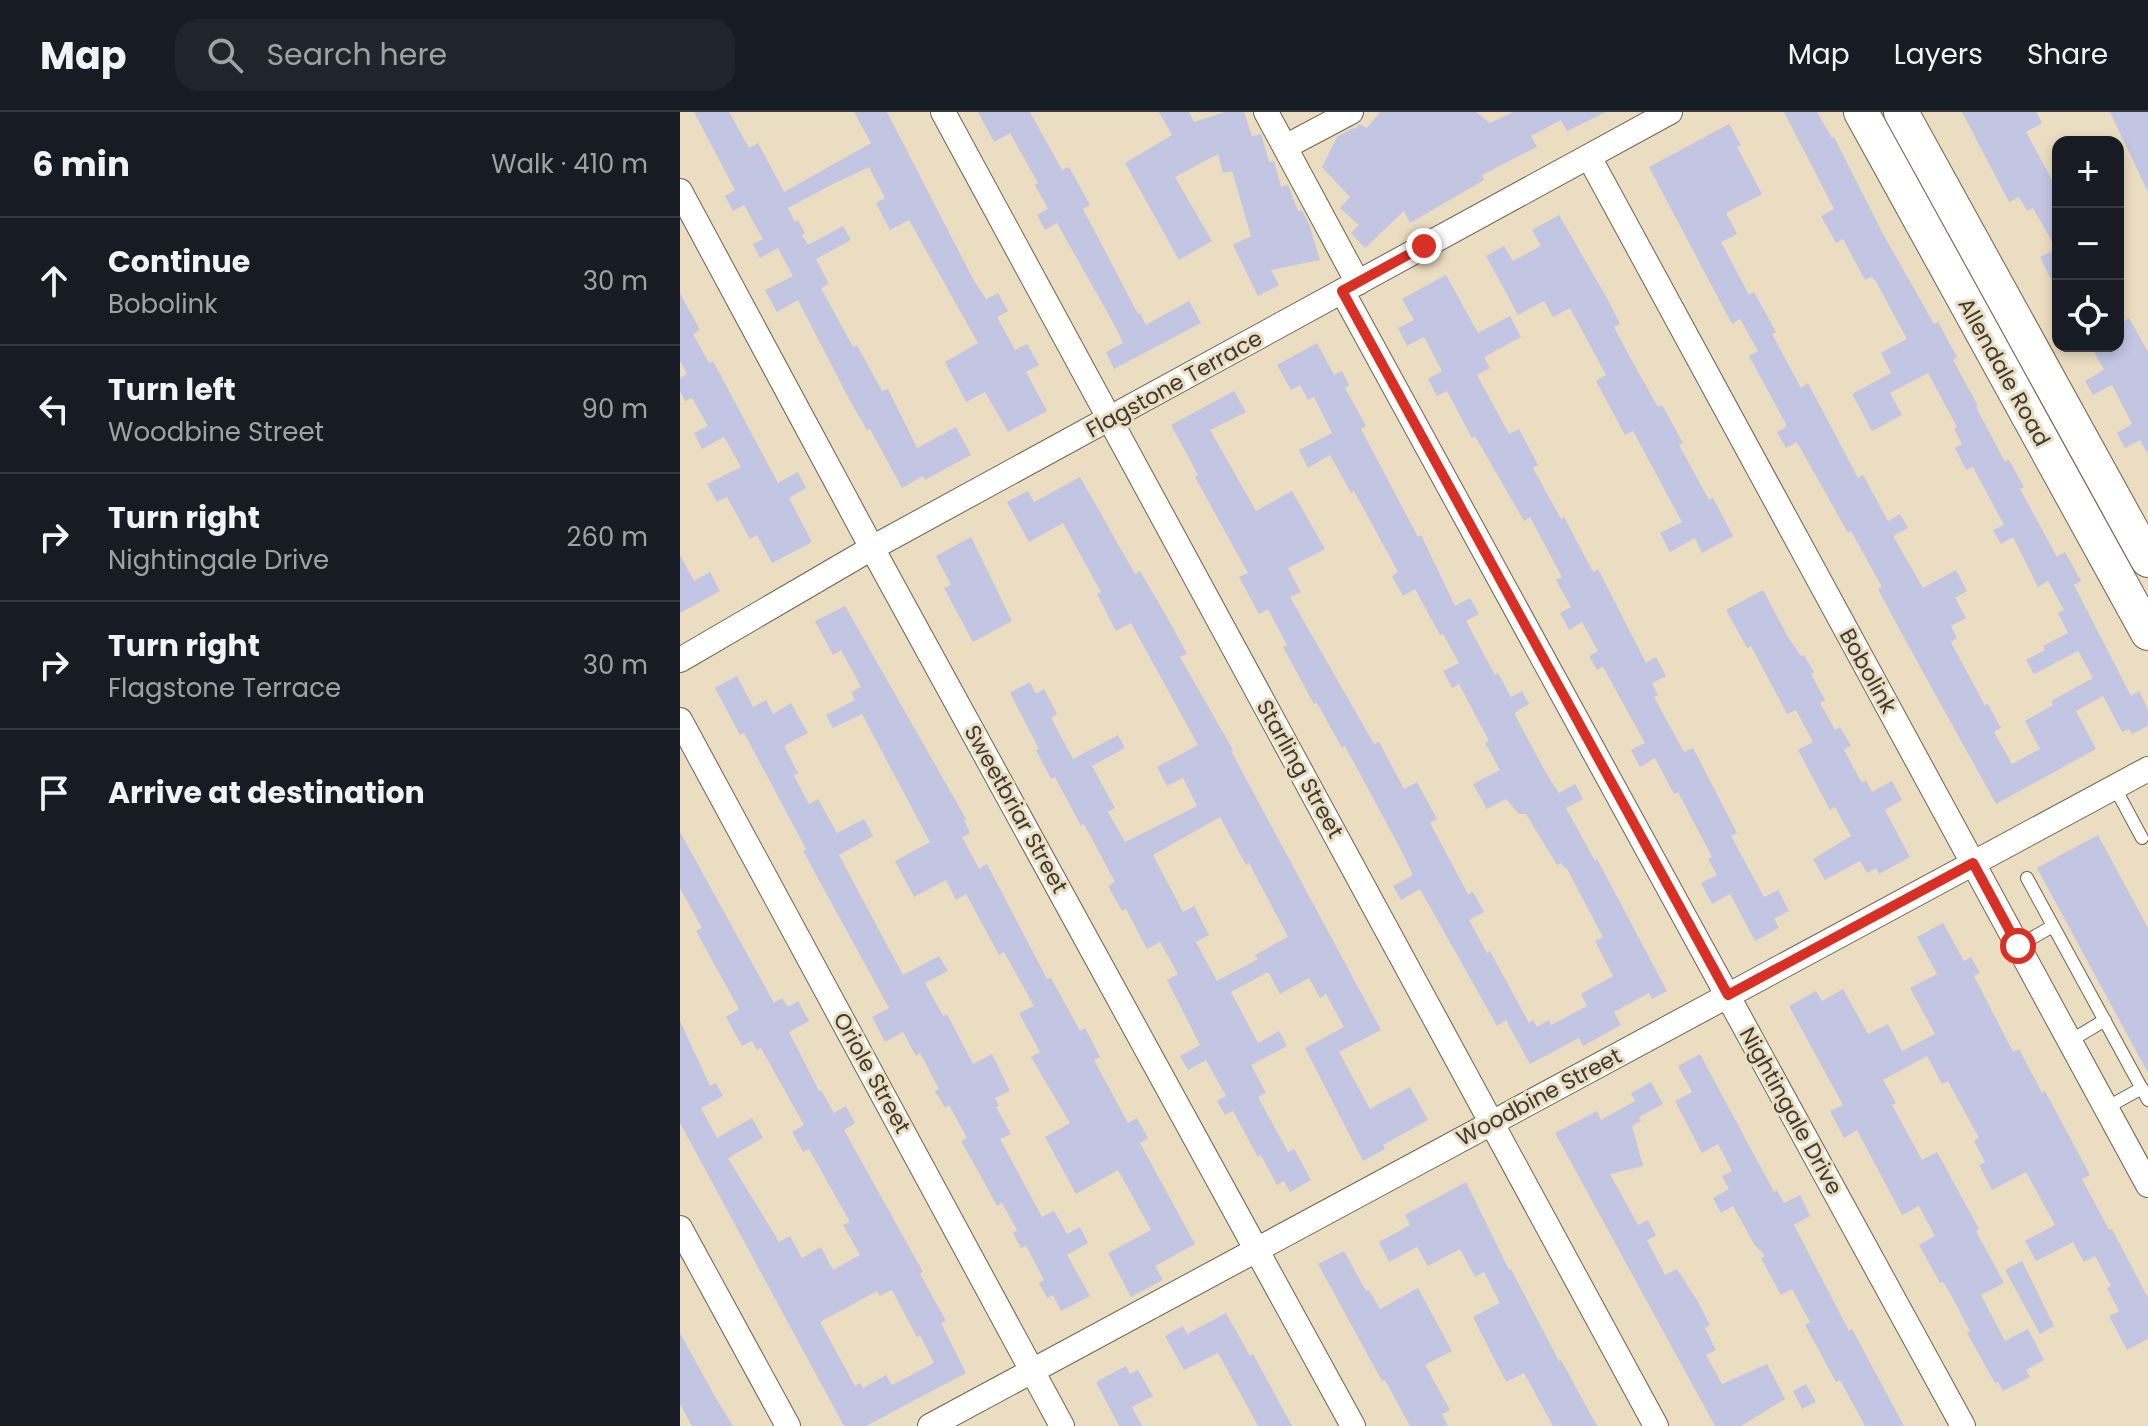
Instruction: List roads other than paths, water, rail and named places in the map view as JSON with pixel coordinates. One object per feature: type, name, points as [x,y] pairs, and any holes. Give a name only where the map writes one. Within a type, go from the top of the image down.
[{"type":"main road","name":"Allendale Road","points":[[1861,112],[2148,633]]},
{"type":"main road","name":"Allendale Road","points":[[1901,112],[2148,560]]},
{"type":"main road","points":[[1947,268],[1979,251]]},
{"type":"main road","points":[[2076,502],[2107,486]]},
{"type":"street","name":"Starling Street","points":[[943,112],[1656,1426]]},
{"type":"street","name":"Nightingale Drive","points":[[1266,112],[1350,287],[1728,995],[1963,1426]]},
{"type":"street","points":[[1285,147],[1351,112]]},
{"type":"street","name":"Flagstone Terrace","points":[[680,660],[872,548],[1589,157],[1643,119],[1670,112]]},
{"type":"street","name":"Bobolink","points":[[1589,157],[2148,1185]]},
{"type":"street","name":"Sweetbriar Street","points":[[680,191],[1353,1426]]},
{"type":"street","name":"Oriole Street","points":[[680,720],[1062,1426]]},
{"type":"street","name":"Woodbine Street","points":[[930,1426],[2148,769]]},
{"type":"street","points":[[680,1228],[788,1426]]},
{"type":"lane","points":[[2114,786],[2142,838]]},
{"type":"lane","points":[[2027,878],[2145,1094],[2106,1108]]},
{"type":"lane","points":[[2018,946],[2053,926]]},
{"type":"lane","points":[[2070,1041],[2105,1020]]}]
